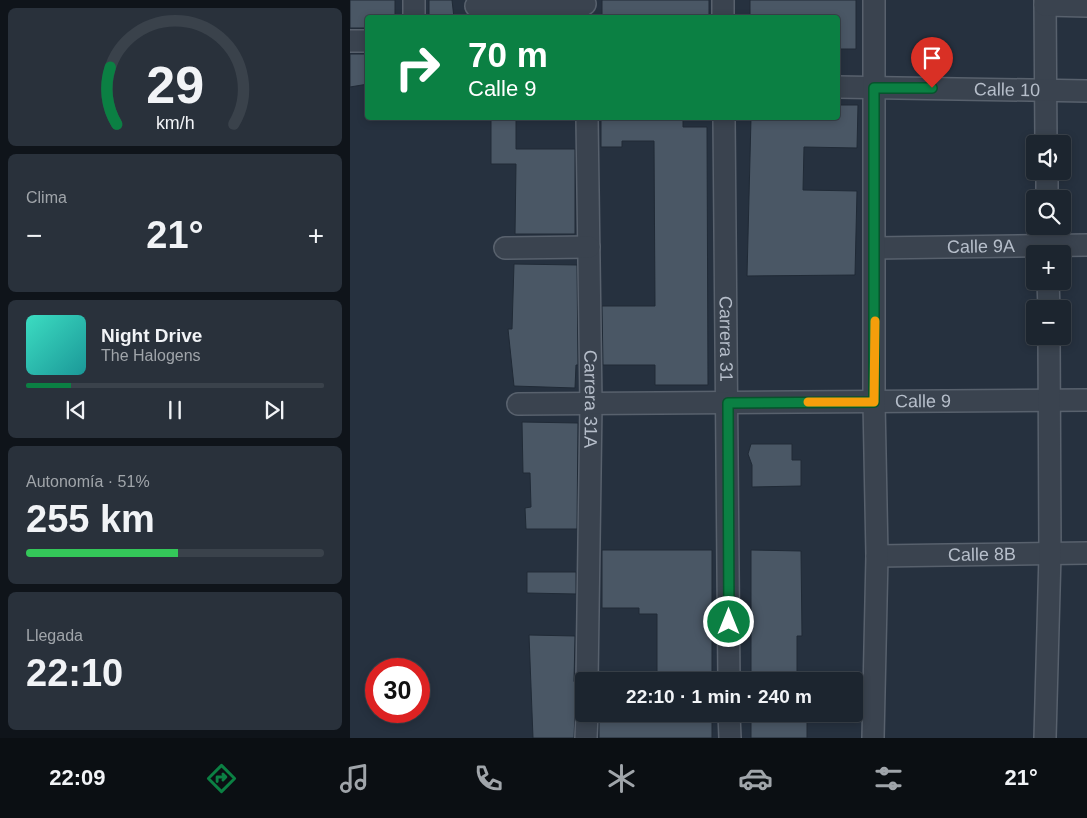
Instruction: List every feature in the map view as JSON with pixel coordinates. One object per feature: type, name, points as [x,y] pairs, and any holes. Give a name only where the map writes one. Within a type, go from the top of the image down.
[{"type":"street","points":[[414,0],[414,15]]},
{"type":"street","points":[[723,0],[723,15]]},
{"type":"street","points":[[873,738],[877,556],[874,402],[874,0]]},
{"type":"street","points":[[1046,135],[1044,2],[1087,6]]},
{"type":"street","points":[[476,6],[586,7]]},
{"type":"street","points":[[350,41],[365,41]]},
{"type":"street","name":"Calle 10","points":[[840,87],[1087,91]]},
{"type":"street","name":"Carrera 31A","points":[[587,120],[591,404],[587,672]]},
{"type":"street","name":"Carrera 31","points":[[724,120],[729,672]]},
{"type":"street","name":"Calle 9A","points":[[875,248],[1048,242],[1087,245]]},
{"type":"street","points":[[505,248],[588,247]]},
{"type":"street","points":[[1045,738],[1050,554],[1049,345]]},
{"type":"street","name":"Calle 9","points":[[518,404],[1087,400]]},
{"type":"street","name":"Calle 8B","points":[[877,556],[1087,554]]},
{"type":"street","points":[[586,722],[586,738]]},
{"type":"street","points":[[730,722],[730,738]]},
{"type":"building","points":[[350,0],[395,0],[395,15],[365,15],[365,28],[350,28]]},
{"type":"building","points":[[429,0],[452,0],[454,15],[429,15]]},
{"type":"building","points":[[602,0],[709,0],[709,15],[602,15]]},
{"type":"building","points":[[750,0],[856,0],[856,49],[840,49],[840,15],[750,15]]},
{"type":"building","points":[[350,54],[365,54],[365,84],[350,87]]},
{"type":"building","points":[[840,105],[858,105],[857,148],[804,147],[803,190],[857,191],[855,275],[747,276],[751,120],[840,120]]},
{"type":"building","points":[[491,120],[516,120],[516,149],[575,149],[575,234],[515,234],[516,164],[491,164]]},
{"type":"building","points":[[601,120],[683,120],[683,127],[707,127],[708,385],[655,385],[655,365],[603,365],[602,306],[655,306],[654,141],[622,141],[622,147],[601,147]]},
{"type":"building","points":[[514,264],[577,265],[578,365],[576,365],[575,388],[514,386],[508,329],[512,329]]},
{"type":"building","points":[[522,422],[578,423],[577,529],[526,529],[525,508],[531,507],[530,473],[523,473]]},
{"type":"building","points":[[751,444],[792,444],[792,460],[801,460],[801,486],[752,487],[752,465],[748,454]]},
{"type":"building","points":[[602,550],[712,550],[712,672],[657,672],[657,614],[639,614],[639,608],[602,608]]},
{"type":"building","points":[[751,550],[801,551],[802,636],[797,636],[797,672],[751,672]]},
{"type":"building","points":[[527,572],[576,572],[576,594],[527,593]]},
{"type":"building","points":[[529,635],[575,636],[574,738],[533,738]]},
{"type":"building","points":[[599,722],[712,722],[712,738],[599,738]]},
{"type":"building","points":[[751,722],[807,722],[807,738],[751,738]]},
{"type":"slow traffic","points":[[808,402],[874,402],[875,321]]},
{"type":"route","points":[[729,622],[728,403],[874,402],[874,88],[932,88]]}]
